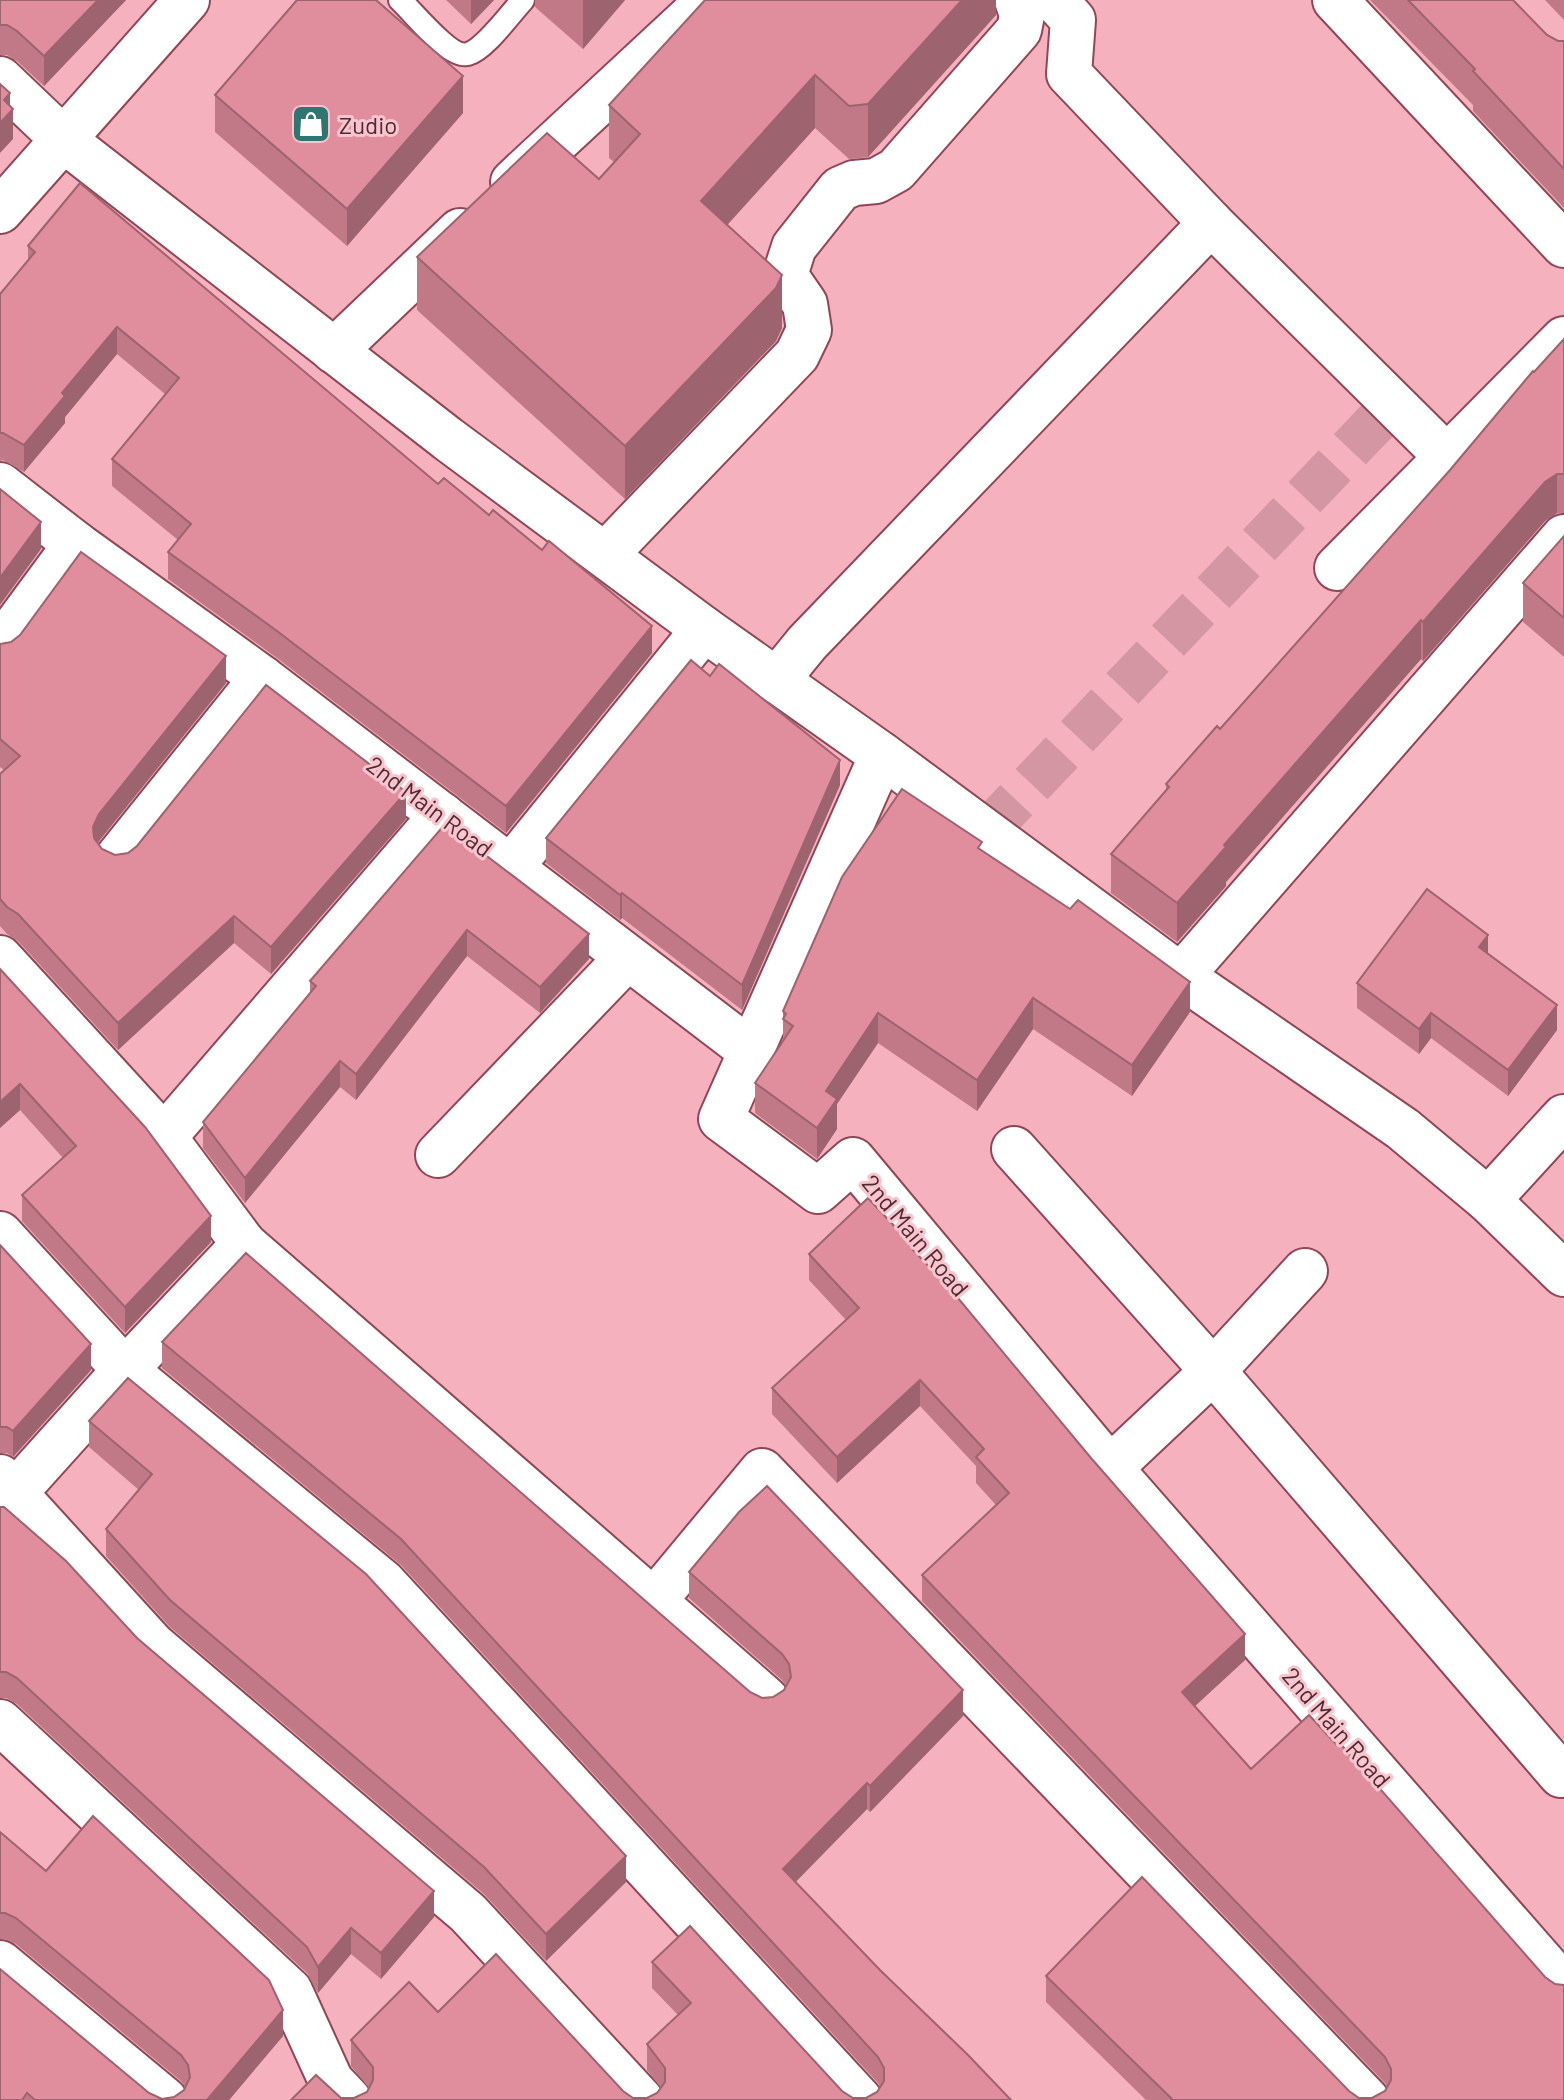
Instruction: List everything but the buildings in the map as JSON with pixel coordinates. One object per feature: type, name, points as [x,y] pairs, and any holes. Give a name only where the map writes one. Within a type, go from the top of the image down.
[{"type":"street","points":[[0,211],[187,0]]},
{"type":"street","points":[[334,351],[709,0]]},
{"type":"street","points":[[605,555],[797,355],[809,330],[805,304],[785,275],[794,247],[840,189],[854,183],[876,181],[896,170],[1019,30],[1022,15],[1017,0]]},
{"type":"street","points":[[1055,0],[1073,20],[1069,74],[1211,223],[1446,456]]},
{"type":"street","points":[[1335,0],[1564,245]]},
{"type":"street","points":[[0,79],[65,141],[448,439],[1181,976],[1403,1129],[1488,1200],[1564,1274]]},
{"type":"street","points":[[776,681],[807,643],[1211,223]]},
{"type":"street","points":[[1337,568],[1564,339]]},
{"type":"street","name":"2nd Main Road","points":[[0,485],[76,544],[262,678],[751,1051],[721,1119],[818,1191],[853,1160],[1110,1468],[1564,1987]]},
{"type":"street","points":[[1181,976],[1564,537]]},
{"type":"street","points":[[0,647],[76,544]]},
{"type":"street","points":[[511,867],[704,629]]},
{"type":"street","points":[[118,857],[262,678]]},
{"type":"street","points":[[751,1051],[882,755]]},
{"type":"street","points":[[164,1137],[442,815]]},
{"type":"street","points":[[0,958],[164,1137],[244,1244],[766,1699]]},
{"type":"street","points":[[438,1155],[627,958]]},
{"type":"street","points":[[1488,1200],[1564,1117]]},
{"type":"street","points":[[1014,1149],[1213,1371],[1561,1775]]},
{"type":"street","points":[[0,1234],[125,1370],[383,1582],[860,2100]]},
{"type":"street","points":[[244,1244],[5,1493],[153,1645],[468,1913],[641,2100]]},
{"type":"street","points":[[1110,1468],[1213,1371],[1305,1271]]},
{"type":"street","points":[[653,1602],[762,1471],[1367,2100]]},
{"type":"street","points":[[0,1722],[290,1991],[329,2094]]},
{"type":"street","points":[[0,1963],[165,2100]]},
{"type":"lane","points":[[400,0],[452,52],[466,55],[478,48],[523,0]]},
{"type":"tunnel","points":[[986,832],[1393,404]]},
{"type":"place","name":"Zudio","points":[[311,124]]}]
